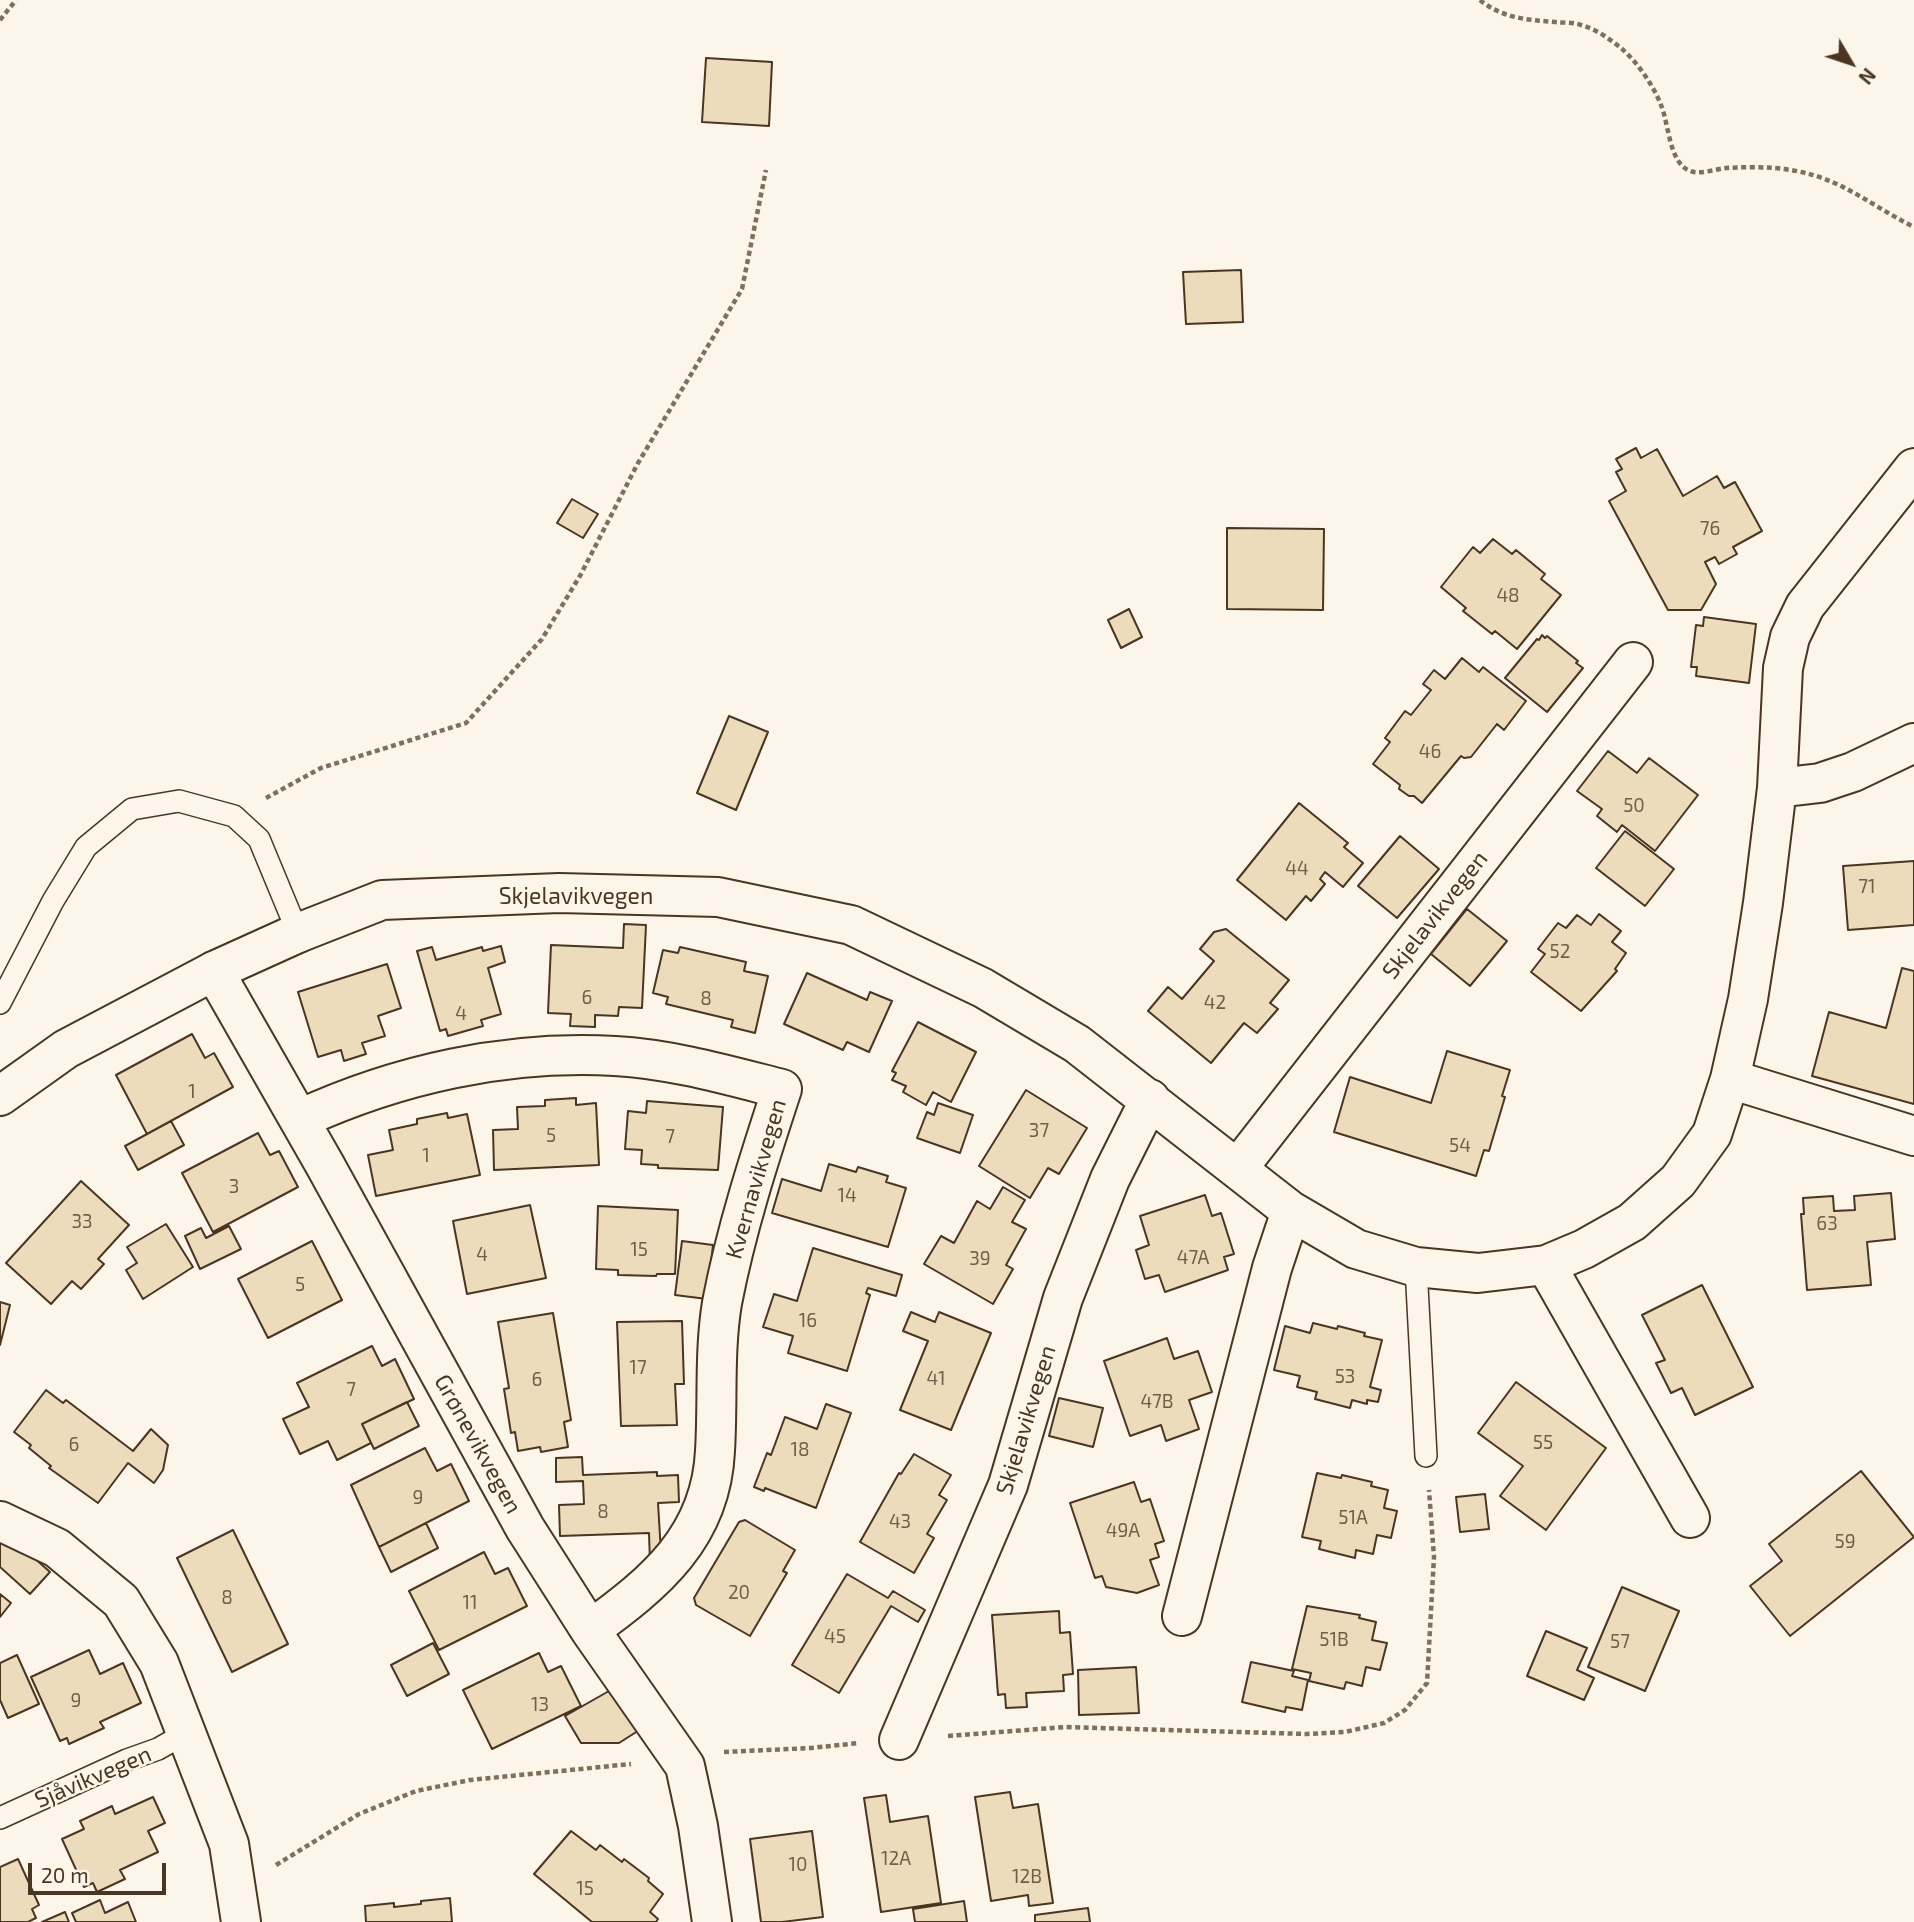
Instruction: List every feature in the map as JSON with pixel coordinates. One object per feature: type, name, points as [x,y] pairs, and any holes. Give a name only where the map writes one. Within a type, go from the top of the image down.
[{"type":"street","name":"Skjelavikvegen","points":[[0,1096],[66,1049],[214,971],[298,933],[382,900],[559,893],[718,897],[851,925],[983,988],[1077,1044],[1291,1211],[1356,1249],[1416,1267],[1478,1273],[1546,1265],[1584,1249],[1632,1222],[1678,1181],[1712,1134],[1730,1079],[1748,999],[1777,788],[1783,668],[1790,637],[1805,607],[1914,468]]},
{"type":"street","name":"Skjelavikvegen","points":[[1238,1168],[1633,662]]},
{"type":"street","points":[[1777,788],[1820,783],[1853,772],[1914,743]]},
{"type":"street","name":"Grønevikvegen","points":[[214,971],[300,1119],[524,1528],[590,1630],[685,1766],[698,1826],[712,1922]]},
{"type":"street","name":"Kvernavikvegen","points":[[300,1119],[345,1098],[404,1079],[473,1064],[547,1057],[615,1056],[686,1065],[782,1088],[745,1203],[722,1305],[716,1385],[715,1454],[705,1507],[681,1550],[635,1598],[590,1630]]},
{"type":"street","points":[[1730,1079],[1914,1136]]},
{"type":"street","name":"Skjelavikvegen","points":[[899,1740],[1008,1485],[1063,1297],[1110,1179],[1150,1099]]},
{"type":"street","points":[[1182,1616],[1272,1268],[1291,1211]]},
{"type":"street","points":[[1546,1265],[1690,1518]]},
{"type":"street","points":[[0,1521],[57,1548],[121,1601],[159,1663],[229,1844],[239,1909]]},
{"type":"lane","points":[[0,1003],[53,901],[86,847],[132,809],[179,801],[234,816],[259,839],[298,933]]},
{"type":"lane","points":[[1416,1267],[1426,1456]]},
{"type":"lane","name":"Sjåvikvegen","points":[[0,1818],[127,1760],[158,1749],[186,1733]]},
{"type":"path","points":[[0,20],[16,0]]},
{"type":"path","points":[[1480,0],[1491,9],[1524,19],[1580,24],[1598,32],[1623,51],[1644,75],[1661,105],[1677,161],[1686,169],[1693,172],[1728,168],[1774,168],[1813,175],[1848,188],[1914,227]]},
{"type":"path","points":[[234,816],[321,768],[466,723],[542,639],[581,574],[638,463],[742,289],[766,170]]},
{"type":"path","points":[[239,1909],[286,1858],[359,1814],[416,1791],[450,1783],[638,1763],[685,1766],[714,1752],[811,1748],[1065,1727],[1333,1733],[1365,1729],[1384,1723],[1405,1710],[1427,1683],[1434,1557],[1426,1456]]},
{"type":"building","points":[[706,58],[772,62],[769,126],[702,122]]},
{"type":"building","points":[[1241,270],[1243,322],[1186,324],[1183,272]]},
{"type":"building","points":[[1636,448],[1641,458],[1657,449],[1683,496],[1717,476],[1724,488],[1735,482],[1762,531],[1733,547],[1737,554],[1719,564],[1715,557],[1705,562],[1716,584],[1701,610],[1668,610],[1609,501],[1626,491],[1616,472],[1622,469],[1616,459]]},
{"type":"building","points":[[572,499],[598,514],[583,538],[557,523]]},
{"type":"building","points":[[1227,528],[1324,529],[1323,610],[1227,609]]},
{"type":"building","points":[[1493,539],[1512,554],[1516,550],[1545,574],[1541,579],[1561,595],[1517,649],[1495,631],[1492,634],[1463,611],[1466,608],[1441,587],[1473,547],[1480,553]]},
{"type":"building","points":[[1129,609],[1142,637],[1121,648],[1108,620]]},
{"type":"building","points":[[1704,617],[1756,624],[1749,683],[1696,676],[1697,667],[1691,667],[1696,625],[1703,626]]},
{"type":"building","points":[[1542,635],[1545,638],[1547,636],[1583,668],[1547,712],[1505,678]]},
{"type":"building","points":[[1462,658],[1479,672],[1483,667],[1526,701],[1504,730],[1497,724],[1471,757],[1461,756],[1422,803],[1399,789],[1400,785],[1373,764],[1390,742],[1385,738],[1405,711],[1411,715],[1431,690],[1423,684],[1434,670],[1445,679]]},
{"type":"building","points":[[729,716],[768,732],[736,810],[697,793]]},
{"type":"building","points":[[1608,751],[1637,773],[1649,758],[1698,795],[1655,851],[1622,825],[1617,832],[1597,816],[1602,809],[1577,791]]},
{"type":"building","points":[[1299,803],[1348,843],[1344,847],[1363,863],[1343,887],[1325,872],[1320,879],[1325,884],[1311,901],[1306,896],[1286,920],[1237,880]]},
{"type":"building","points":[[1625,831],[1674,869],[1645,906],[1596,868]]},
{"type":"building","points":[[1400,836],[1439,869],[1397,918],[1358,886]]},
{"type":"building","points":[[1914,861],[1914,925],[1848,930],[1843,866]]},
{"type":"building","points":[[1467,909],[1507,941],[1470,986],[1431,954]]},
{"type":"building","points":[[1599,914],[1621,931],[1612,942],[1626,953],[1615,969],[1617,971],[1581,1011],[1531,972],[1545,954],[1538,949],[1558,923],[1566,928],[1577,915],[1591,925]]},
{"type":"building","points":[[624,924],[646,925],[642,1008],[619,1007],[618,1016],[595,1015],[595,1027],[570,1026],[571,1014],[548,1013],[551,945],[623,948]]},
{"type":"building","points":[[1226,929],[1289,980],[1270,1003],[1278,1009],[1257,1033],[1244,1023],[1211,1063],[1148,1011],[1168,987],[1182,999],[1214,961],[1200,949],[1214,932]]},
{"type":"building","points":[[501,946],[505,962],[488,968],[501,1014],[481,1020],[483,1026],[448,1036],[446,1029],[440,1031],[417,951],[432,947],[436,960],[482,947],[483,951]]},
{"type":"building","points":[[680,947],[746,962],[744,971],[768,976],[755,1033],[731,1027],[733,1020],[666,1004],[668,997],[653,993],[663,950],[678,953]]},
{"type":"building","points":[[387,964],[401,1008],[378,1016],[385,1036],[362,1043],[366,1054],[344,1061],[341,1050],[318,1057],[298,992]]},
{"type":"building","points":[[1902,968],[1914,971],[1914,1104],[1812,1076],[1829,1012],[1886,1028]]},
{"type":"building","points":[[807,973],[867,1000],[870,992],[892,1001],[869,1052],[847,1042],[843,1050],[784,1024]]},
{"type":"building","points":[[918,1022],[976,1052],[951,1102],[933,1092],[926,1105],[903,1092],[906,1086],[892,1080],[896,1073],[892,1071]]},
{"type":"building","points":[[192,1034],[205,1058],[214,1053],[233,1087],[147,1134],[116,1075]]},
{"type":"building","points":[[1447,1051],[1510,1070],[1489,1151],[1484,1150],[1476,1176],[1334,1132],[1350,1077],[1431,1103]]},
{"type":"building","points":[[1026,1090],[1087,1128],[1059,1174],[1048,1168],[1030,1198],[979,1166]]},
{"type":"building","points":[[576,1098],[576,1105],[596,1103],[599,1165],[494,1170],[493,1130],[518,1129],[517,1107],[545,1106],[545,1100]]},
{"type":"building","points":[[647,1101],[723,1107],[718,1170],[658,1168],[658,1165],[641,1164],[642,1150],[625,1149],[628,1111],[646,1113]]},
{"type":"building","points":[[938,1103],[973,1115],[960,1153],[917,1138],[927,1112],[934,1115]]},
{"type":"building","points":[[447,1113],[448,1118],[467,1114],[480,1175],[376,1196],[368,1155],[393,1150],[389,1130],[417,1124],[417,1119]]},
{"type":"building","points":[[171,1121],[184,1145],[138,1170],[125,1146]]},
{"type":"building","points":[[258,1133],[270,1155],[279,1151],[298,1187],[213,1232],[182,1173]]},
{"type":"building","points":[[829,1164],[856,1172],[858,1167],[888,1176],[886,1182],[906,1188],[888,1247],[772,1213],[782,1179],[821,1191]]},
{"type":"building","points":[[81,1181],[129,1225],[98,1259],[104,1264],[81,1289],[72,1281],[51,1304],[6,1263]]},
{"type":"building","points":[[1003,1187],[1025,1200],[1012,1222],[1026,1229],[1006,1265],[1013,1269],[993,1304],[924,1264],[941,1236],[954,1243],[977,1201],[990,1209]]},
{"type":"building","points":[[1891,1193],[1895,1239],[1867,1242],[1871,1285],[1807,1290],[1801,1214],[1804,1214],[1803,1198],[1833,1196],[1834,1211],[1855,1210],[1854,1196]]},
{"type":"building","points":[[1205,1195],[1212,1216],[1221,1213],[1234,1254],[1224,1257],[1228,1270],[1165,1292],[1159,1275],[1145,1279],[1136,1250],[1149,1245],[1140,1216]]},
{"type":"building","points":[[530,1205],[546,1278],[467,1294],[453,1221]]},
{"type":"building","points":[[598,1206],[678,1210],[675,1274],[618,1275],[618,1270],[596,1269]]},
{"type":"building","points":[[166,1224],[193,1267],[143,1299],[126,1270],[137,1263],[127,1247]]},
{"type":"building","points":[[229,1226],[241,1249],[200,1269],[185,1236],[201,1228],[206,1238]]},
{"type":"building","points":[[312,1241],[342,1300],[268,1338],[238,1279]]},
{"type":"building","points":[[682,1241],[713,1245],[707,1299],[675,1295]]},
{"type":"building","points":[[813,1248],[902,1275],[896,1296],[868,1288],[866,1293],[870,1295],[847,1371],[788,1353],[793,1336],[763,1327],[774,1294],[797,1301]]},
{"type":"building","points":[[1702,1285],[1753,1387],[1695,1415],[1682,1388],[1671,1393],[1656,1363],[1665,1360],[1642,1315]]},
{"type":"building","points":[[0,1302],[10,1305],[0,1345]]},
{"type":"building","points":[[911,1312],[935,1322],[939,1312],[991,1333],[951,1430],[900,1410],[928,1341],[903,1331]]},
{"type":"building","points":[[553,1313],[571,1420],[564,1422],[568,1447],[541,1452],[540,1447],[518,1451],[515,1432],[511,1433],[504,1389],[509,1388],[498,1322]]},
{"type":"building","points":[[682,1321],[684,1384],[675,1384],[677,1425],[621,1426],[617,1322]]},
{"type":"building","points":[[1313,1323],[1337,1329],[1338,1326],[1382,1340],[1370,1387],[1381,1390],[1378,1402],[1367,1400],[1367,1404],[1352,1400],[1350,1408],[1315,1399],[1317,1392],[1297,1387],[1300,1376],[1274,1370],[1285,1326],[1310,1333]]},
{"type":"building","points":[[1167,1338],[1174,1359],[1198,1351],[1212,1392],[1189,1400],[1199,1429],[1166,1441],[1161,1425],[1130,1436],[1104,1361]]},
{"type":"building","points":[[372,1346],[382,1366],[395,1359],[414,1399],[362,1424],[371,1443],[337,1460],[328,1441],[300,1454],[283,1419],[309,1407],[297,1383]]},
{"type":"building","points":[[1516,1382],[1606,1448],[1546,1530],[1500,1496],[1523,1466],[1478,1433]]},
{"type":"building","points":[[46,1390],[63,1403],[66,1400],[133,1451],[151,1429],[168,1445],[163,1470],[154,1483],[128,1463],[98,1503],[49,1468],[51,1466],[29,1448],[31,1445],[14,1432]]},
{"type":"building","points":[[1059,1398],[1103,1408],[1093,1447],[1049,1436]]},
{"type":"building","points":[[407,1402],[419,1426],[374,1449],[362,1424]]},
{"type":"building","points":[[826,1404],[851,1413],[816,1508],[765,1488],[764,1491],[754,1487],[767,1453],[771,1455],[785,1417],[817,1429]]},
{"type":"building","points":[[425,1448],[437,1471],[451,1464],[469,1501],[379,1547],[351,1485]]},
{"type":"building","points":[[914,1454],[951,1475],[939,1495],[947,1500],[927,1534],[934,1538],[914,1573],[860,1542],[899,1473],[901,1474]]},
{"type":"building","points":[[582,1457],[583,1475],[657,1472],[657,1476],[678,1475],[679,1502],[658,1503],[661,1553],[650,1563],[649,1533],[560,1536],[559,1505],[584,1504],[583,1481],[556,1482],[556,1458]]},
{"type":"building","points":[[1861,1471],[1914,1537],[1790,1636],[1750,1586],[1782,1561],[1769,1544]]},
{"type":"building","points":[[1317,1473],[1372,1482],[1371,1486],[1388,1490],[1384,1508],[1397,1511],[1391,1538],[1377,1535],[1373,1554],[1356,1550],[1355,1558],[1319,1549],[1321,1541],[1302,1537]]},
{"type":"building","points":[[1134,1482],[1141,1502],[1150,1499],[1164,1541],[1155,1544],[1159,1557],[1150,1560],[1159,1585],[1137,1593],[1106,1587],[1102,1576],[1095,1578],[1070,1503]]},
{"type":"building","points":[[1485,1494],[1489,1529],[1460,1532],[1456,1497]]},
{"type":"building","points":[[745,1520],[795,1550],[783,1571],[787,1573],[750,1636],[696,1605],[694,1598],[739,1522]]},
{"type":"building","points":[[426,1523],[438,1548],[391,1572],[379,1547]]},
{"type":"building","points":[[233,1530],[288,1644],[232,1672],[177,1558]]},
{"type":"building","points":[[0,1535],[15,1541],[50,1572],[30,1594],[0,1567]]},
{"type":"building","points":[[484,1552],[495,1574],[508,1568],[527,1606],[439,1650],[409,1591]]},
{"type":"building","points":[[847,1574],[888,1598],[893,1591],[925,1610],[918,1622],[891,1606],[839,1693],[792,1665]]},
{"type":"building","points":[[1622,1587],[1679,1611],[1645,1691],[1588,1667]]},
{"type":"building","points":[[0,1594],[11,1603],[0,1617]]},
{"type":"building","points":[[1307,1606],[1360,1615],[1359,1618],[1376,1622],[1372,1640],[1387,1643],[1380,1670],[1366,1667],[1362,1686],[1346,1682],[1344,1689],[1309,1681],[1311,1673],[1292,1669]]},
{"type":"building","points":[[1059,1611],[1060,1633],[1070,1632],[1073,1674],[1063,1675],[1064,1691],[1026,1693],[1027,1707],[1006,1708],[1005,1694],[998,1695],[992,1615]]},
{"type":"building","points":[[1546,1631],[1587,1648],[1577,1670],[1594,1678],[1584,1700],[1527,1676]]},
{"type":"building","points":[[433,1643],[449,1674],[407,1696],[391,1665]]},
{"type":"building","points":[[89,1650],[100,1674],[123,1663],[141,1703],[100,1722],[104,1728],[69,1744],[67,1738],[60,1741],[31,1677]]},
{"type":"building","points":[[539,1653],[548,1672],[561,1666],[581,1706],[492,1749],[463,1690]]},
{"type":"building","points":[[17,1655],[39,1704],[8,1718],[0,1700],[0,1663]]},
{"type":"building","points":[[1251,1662],[1294,1671],[1292,1676],[1308,1680],[1302,1710],[1286,1707],[1285,1712],[1242,1702]]},
{"type":"building","points":[[1136,1667],[1139,1713],[1079,1715],[1078,1670]]},
{"type":"building","points":[[616,1687],[641,1729],[619,1743],[581,1743],[565,1716]]},
{"type":"building","points":[[1010,1792],[1013,1808],[1038,1804],[1053,1903],[1029,1906],[1028,1895],[991,1901],[975,1797]]},
{"type":"building","points":[[886,1795],[890,1822],[928,1816],[941,1903],[881,1912],[864,1798]]},
{"type":"building","points":[[153,1797],[165,1823],[148,1831],[158,1852],[120,1870],[125,1879],[97,1892],[93,1883],[84,1887],[62,1839],[84,1829],[80,1821],[112,1806],[115,1814]]},
{"type":"building","points":[[571,1831],[596,1850],[600,1845],[622,1862],[624,1859],[649,1878],[648,1881],[663,1894],[650,1912],[658,1919],[656,1922],[592,1922],[534,1874]]},
{"type":"building","points":[[812,1831],[823,1917],[761,1922],[750,1839]]},
{"type":"building","points":[[18,1859],[39,1905],[32,1909],[36,1918],[28,1922],[0,1922],[0,1867]]},
{"type":"building","points":[[450,1898],[452,1922],[366,1922],[365,1906],[394,1903],[394,1907]]},
{"type":"building","points":[[100,1900],[105,1913],[128,1902],[136,1922],[76,1922],[72,1913]]},
{"type":"building","points":[[964,1901],[967,1922],[915,1922],[913,1909]]},
{"type":"building","points":[[1088,1908],[1090,1922],[1035,1922],[1035,1915]]},
{"type":"building","points":[[65,1912],[69,1922],[42,1922]]}]
